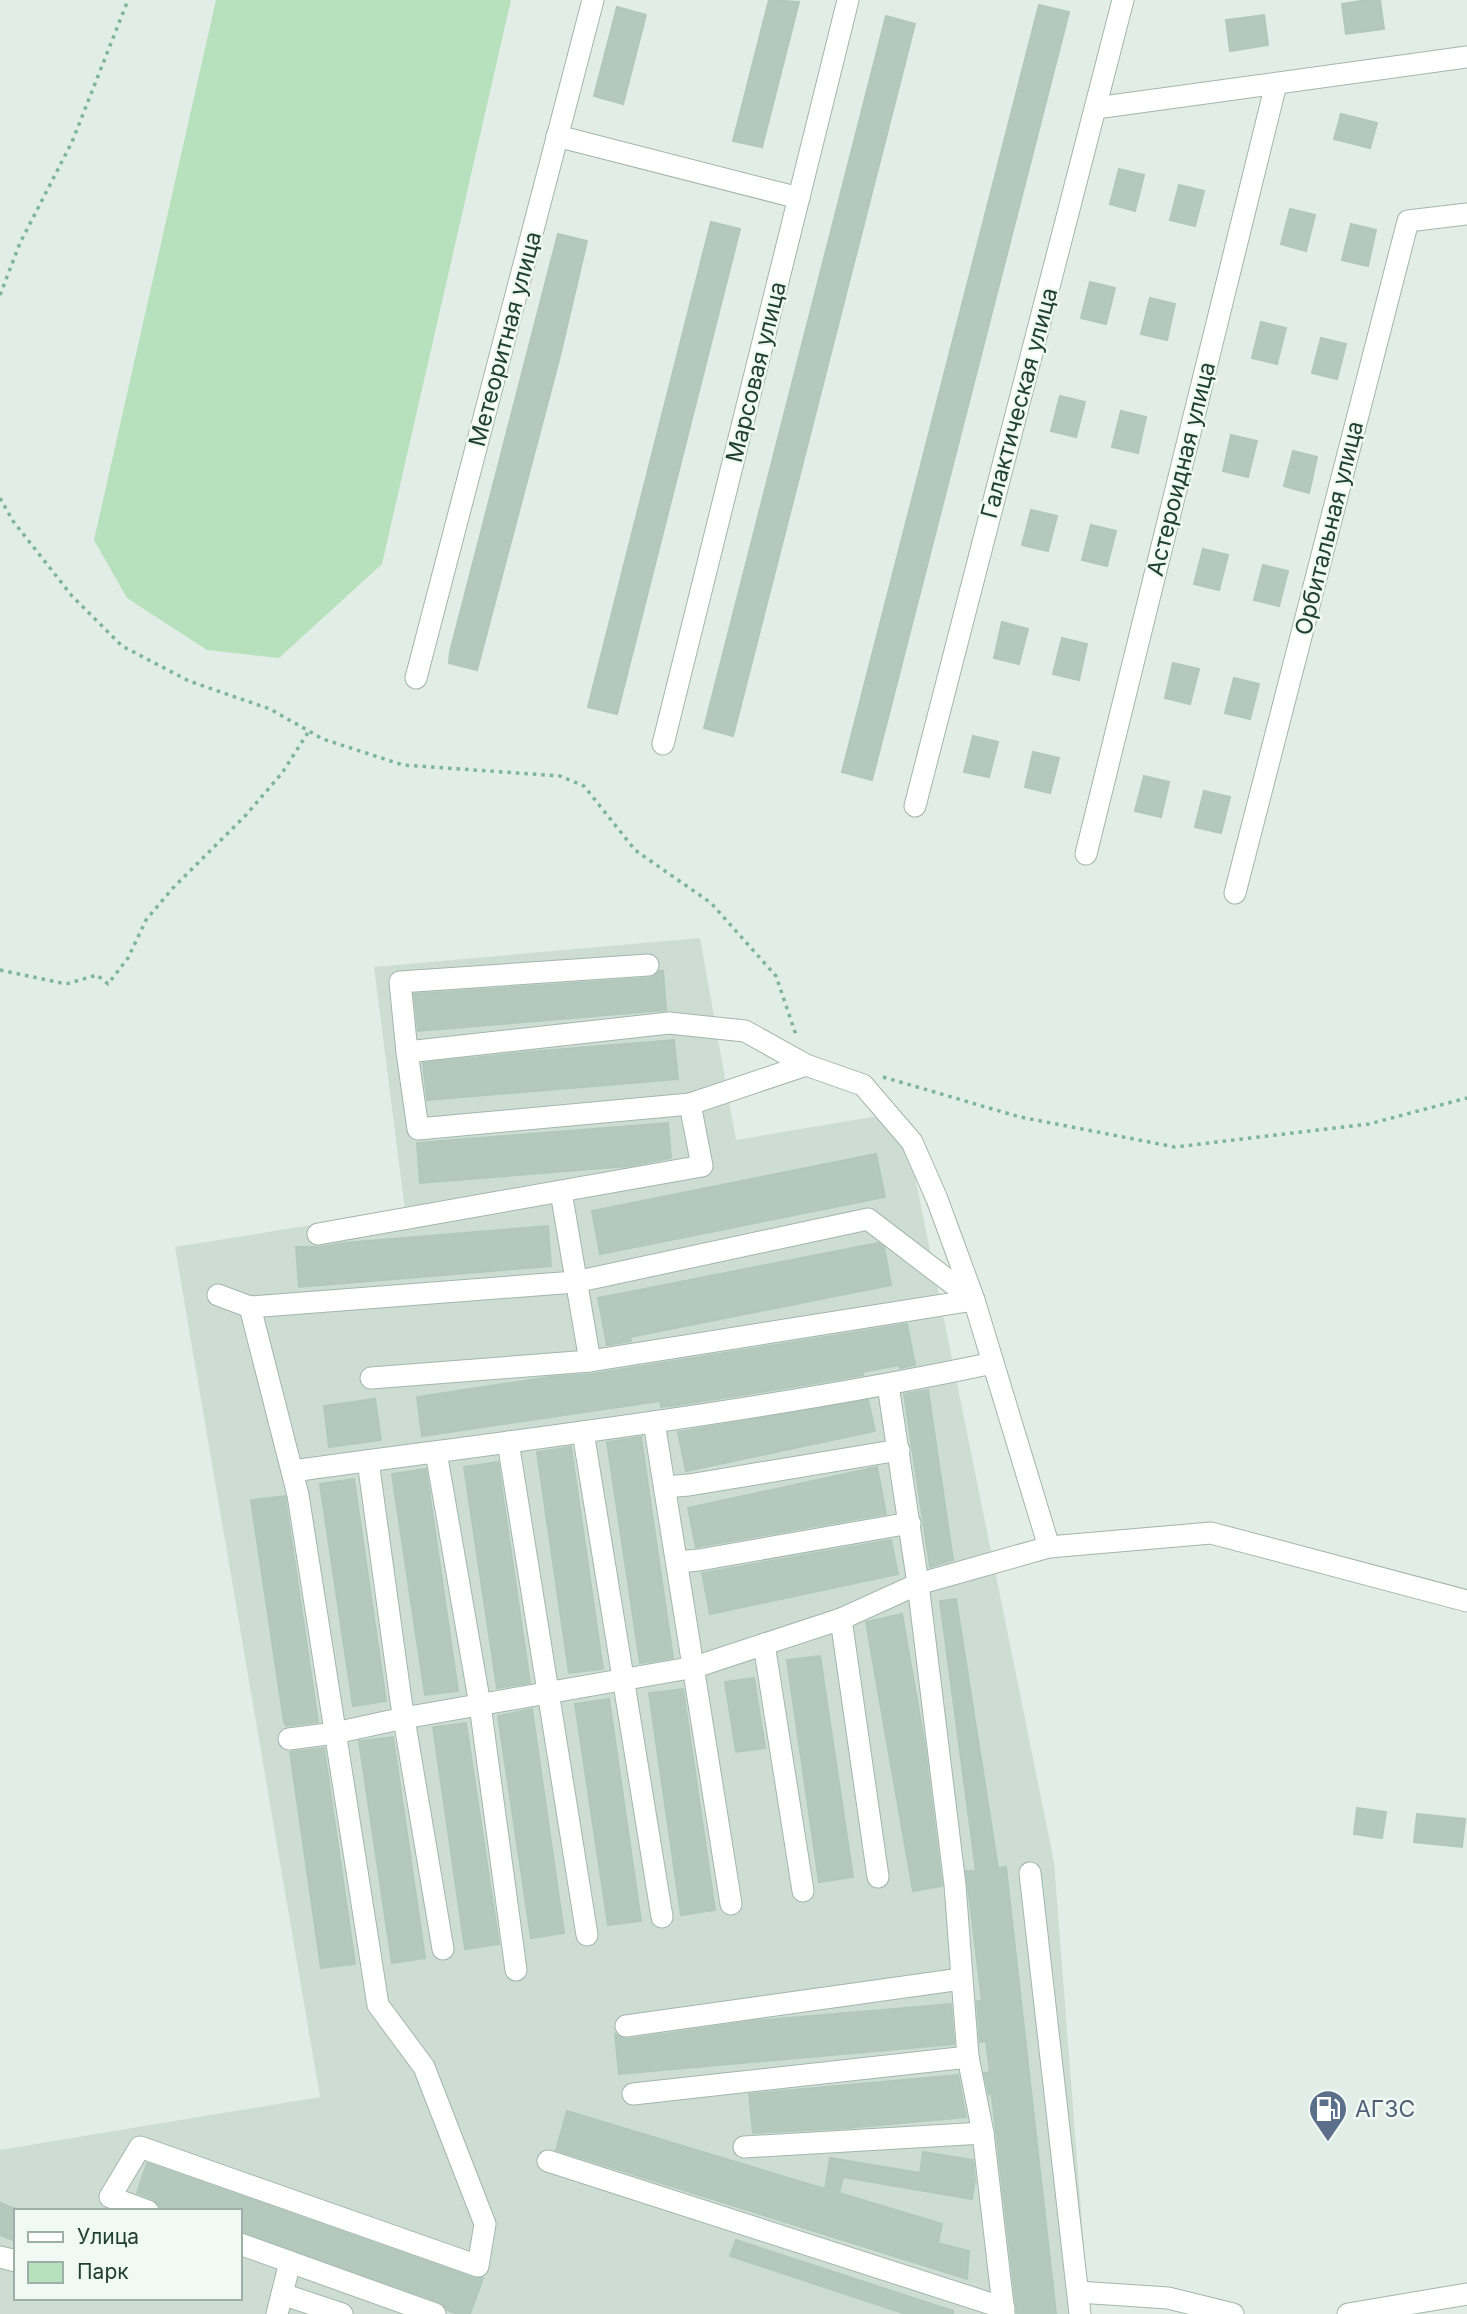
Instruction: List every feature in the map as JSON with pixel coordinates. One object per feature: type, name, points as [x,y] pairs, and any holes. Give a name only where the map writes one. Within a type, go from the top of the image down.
[{"type":"street","name":"Метеоритная улица","points":[[416,678],[593,0]]},
{"type":"street","name":"Марсовая улица","points":[[663,744],[848,0]]},
{"type":"street","name":"Галактическая улица","points":[[915,806],[1123,0]]},
{"type":"street","points":[[1096,108],[1467,57]]},
{"type":"street","name":"Астероидная улица","points":[[1086,854],[1276,84]]},
{"type":"street","points":[[558,136],[799,198]]},
{"type":"street","name":"Орбитальная улица","points":[[1235,893],[1408,220],[1467,214]]},
{"type":"street","points":[[648,965],[400,982],[418,1129],[690,1104],[806,1065]]},
{"type":"street","points":[[407,1052],[669,1023],[745,1031],[806,1065],[863,1085],[912,1142],[937,1199],[974,1300],[1049,1547]]},
{"type":"street","points":[[318,1234],[702,1166],[690,1104]]},
{"type":"street","points":[[561,1192],[590,1361]]},
{"type":"street","points":[[218,1295],[250,1307],[575,1282],[868,1219],[974,1300]]},
{"type":"street","points":[[371,1378],[590,1361],[974,1300]]},
{"type":"street","points":[[143,2209],[110,2197],[140,2147],[478,2266],[485,2224],[424,2067],[378,2005],[298,1495],[250,1307]]},
{"type":"street","points":[[292,1471],[654,1422],[888,1385],[993,1363]]},
{"type":"street","points":[[548,2161],[1004,2311],[983,2133],[968,2057],[955,1885],[918,1584],[888,1385]]},
{"type":"street","points":[[654,1422],[731,1904]]},
{"type":"street","points":[[583,1432],[662,1917]]},
{"type":"street","points":[[508,1442],[587,1935]]},
{"type":"street","points":[[665,1487],[898,1450]]},
{"type":"street","points":[[436,1452],[480,1705],[516,1970]]},
{"type":"street","points":[[368,1461],[404,1718],[443,1949]]},
{"type":"street","points":[[677,1562],[910,1523]]},
{"type":"street","points":[[289,1738],[335,1733],[404,1718],[695,1667],[841,1619],[918,1584],[1049,1547],[1211,1533],[1467,1601]]},
{"type":"street","points":[[841,1619],[878,1877]]},
{"type":"street","points":[[764,1644],[803,1891]]},
{"type":"street","points":[[1030,1873],[1080,2314]]},
{"type":"street","points":[[626,2026],[961,1979]]},
{"type":"street","points":[[633,2094],[968,2057]]},
{"type":"street","points":[[744,2147],[983,2133]]},
{"type":"street","points":[[242,2245],[435,2314]]},
{"type":"street","points":[[290,2262],[280,2304],[342,2314]]},
{"type":"street","points":[[1078,2292],[1168,2298],[1233,2314]]},
{"type":"street","points":[[1348,2314],[1467,2294]]},
{"type":"path","points":[[0,295],[20,243],[72,142],[128,0]]},
{"type":"path","points":[[0,498],[13,521],[72,596],[122,646],[190,681],[270,709],[323,740],[403,765],[560,776],[584,786],[635,850],[711,903],[776,976],[806,1065]]},
{"type":"path","points":[[0,970],[66,984],[97,975],[108,984],[128,958],[146,920],[246,815],[282,773],[309,731]]},
{"type":"path","points":[[877,1076],[1020,1117],[1175,1147],[1369,1124],[1467,1098]]},
{"type":"shaded area","points":[[700,938],[736,1140],[902,1112],[1054,1862],[1089,2314],[0,2314],[0,2150],[320,2097],[175,1247],[405,1210],[374,967]]},
{"type":"green space","points":[[216,0],[511,0],[382,564],[279,658],[207,650],[127,598],[94,540]]},
{"type":"building","points":[[769,0],[799,2],[762,147],[733,141]]},
{"type":"building","points":[[1380,0],[1384,29],[1346,34],[1342,4]]},
{"type":"building","points":[[1039,5],[1069,12],[872,780],[842,772]]},
{"type":"building","points":[[617,7],[646,15],[623,104],[594,96]]},
{"type":"building","points":[[1264,15],[1268,45],[1230,51],[1226,20]]},
{"type":"building","points":[[886,16],[915,24],[733,736],[704,728]]},
{"type":"building","points":[[1341,114],[1377,123],[1370,148],[1334,139]]},
{"type":"building","points":[[1119,169],[1144,175],[1135,211],[1110,204]]},
{"type":"building","points":[[1179,185],[1204,191],[1195,226],[1170,220]]},
{"type":"building","points":[[1290,209],[1315,215],[1306,251],[1281,244]]},
{"type":"building","points":[[711,222],[740,229],[617,714],[588,707]]},
{"type":"building","points":[[1351,224],[1376,230],[1368,266],[1342,260]]},
{"type":"building","points":[[558,234],[587,241],[560,356],[477,670],[449,663],[450,652]]},
{"type":"building","points":[[1090,282],[1115,288],[1106,324],[1081,318]]},
{"type":"building","points":[[1150,298],[1175,304],[1167,340],[1141,334]]},
{"type":"building","points":[[1261,322],[1286,328],[1277,364],[1252,358]]},
{"type":"building","points":[[1321,338],[1346,344],[1337,379],[1312,373]]},
{"type":"building","points":[[1060,396],[1085,402],[1076,437],[1051,431]]},
{"type":"building","points":[[1121,411],[1146,417],[1138,453],[1112,447]]},
{"type":"building","points":[[1231,435],[1257,441],[1248,477],[1223,471]]},
{"type":"building","points":[[1293,451],[1317,457],[1309,493],[1284,486]]},
{"type":"building","points":[[1031,510],[1057,516],[1048,551],[1022,545]]},
{"type":"building","points":[[1091,525],[1116,531],[1107,566],[1082,560]]},
{"type":"building","points":[[1203,549],[1228,555],[1219,590],[1194,584]]},
{"type":"building","points":[[1263,565],[1288,571],[1279,606],[1254,600]]},
{"type":"building","points":[[1002,622],[1028,629],[1019,664],[994,658]]},
{"type":"building","points":[[1062,638],[1087,644],[1079,680],[1053,674]]},
{"type":"building","points":[[1173,663],[1199,669],[1190,704],[1165,698]]},
{"type":"building","points":[[1234,678],[1259,684],[1250,719],[1225,713]]},
{"type":"building","points":[[973,736],[998,742],[989,777],[964,772]]},
{"type":"building","points":[[1033,752],[1059,758],[1050,793],[1025,787]]},
{"type":"building","points":[[1144,776],[1169,782],[1161,817],[1135,811]]},
{"type":"building","points":[[1204,791],[1230,797],[1221,833],[1195,827]]},
{"type":"building","points":[[663,971],[666,1010],[418,1031],[414,994],[649,978]]},
{"type":"building","points":[[674,1040],[678,1079],[427,1100],[423,1063]]},
{"type":"building","points":[[668,1123],[671,1158],[629,1166],[420,1183],[417,1143]]},
{"type":"building","points":[[876,1154],[885,1197],[600,1254],[592,1211]]},
{"type":"building","points":[[548,1226],[551,1266],[299,1287],[296,1247]]},
{"type":"building","points":[[878,1243],[884,1247],[891,1285],[630,1337],[631,1341],[607,1345],[598,1298]]},
{"type":"building","points":[[907,1324],[915,1365],[900,1368],[899,1365],[862,1372],[863,1375],[672,1406],[661,1407],[660,1401],[422,1436],[417,1397],[550,1377],[592,1374]]},
{"type":"building","points":[[928,1390],[953,1560],[930,1567],[904,1394]]},
{"type":"building","points":[[375,1399],[381,1440],[329,1447],[324,1406]]},
{"type":"building","points":[[868,1400],[875,1431],[686,1471],[678,1432]]},
{"type":"building","points":[[641,1437],[673,1658],[640,1663],[607,1442]]},
{"type":"building","points":[[571,1447],[603,1669],[569,1673],[537,1452]]},
{"type":"building","points":[[498,1462],[530,1683],[497,1688],[464,1467]]},
{"type":"building","points":[[877,1467],[886,1514],[696,1547],[688,1508]]},
{"type":"building","points":[[426,1469],[458,1691],[425,1695],[392,1474]]},
{"type":"building","points":[[354,1479],[386,1701],[353,1706],[320,1484]]},
{"type":"building","points":[[285,1496],[318,1722],[286,1726],[251,1500]]},
{"type":"building","points":[[891,1540],[898,1574],[710,1614],[702,1573]]},
{"type":"building","points":[[956,1599],[998,1868],[1006,1867],[1056,2314],[1017,2314],[991,2088],[989,2095],[984,2073],[990,2072],[986,2041],[980,2042],[977,2001],[982,2001],[966,1871],[976,1871],[940,1601]]},
{"type":"building","points":[[902,1614],[924,1740],[942,1886],[913,1891],[866,1622]]},
{"type":"building","points":[[820,1656],[853,1877],[819,1882],[787,1660]]},
{"type":"building","points":[[754,1678],[765,1748],[736,1752],[725,1682]]},
{"type":"building","points":[[683,1689],[715,1910],[681,1915],[649,1693]]},
{"type":"building","points":[[609,1699],[641,1921],[608,1925],[575,1704]]},
{"type":"building","points":[[532,1709],[564,1933],[531,1938],[498,1716]]},
{"type":"building","points":[[466,1723],[499,1944],[465,1949],[433,1727]]},
{"type":"building","points":[[393,1737],[425,1958],[392,1963],[359,1741]]},
{"type":"building","points":[[324,1748],[355,1964],[321,1968],[290,1752]]},
{"type":"building","points":[[1357,1808],[1386,1812],[1382,1838],[1354,1834]]},
{"type":"building","points":[[1417,1814],[1465,1819],[1462,1847],[1414,1842]]},
{"type":"building","points":[[951,2004],[954,2044],[619,2074],[615,2034],[628,2039],[753,2021]]},
{"type":"building","points":[[958,2075],[966,2117],[753,2133],[749,2094]]},
{"type":"building","points":[[567,2111],[825,2189],[830,2158],[920,2173],[923,2152],[973,2160],[975,2179],[972,2199],[843,2177],[839,2193],[942,2224],[938,2243],[969,2251],[967,2279],[556,2150]]},
{"type":"building","points":[[147,2163],[474,2278],[483,2278],[470,2314],[458,2314],[447,2310],[439,2302],[242,2232],[242,2209],[166,2209],[153,2199],[137,2193]]},
{"type":"building","points":[[0,2203],[16,2209],[14,2240],[0,2235]]},
{"type":"building","points":[[736,2240],[953,2311],[953,2314],[906,2314],[730,2256]]},
{"type":"place","name":"АГЗС","points":[[1328,2143]]}]
